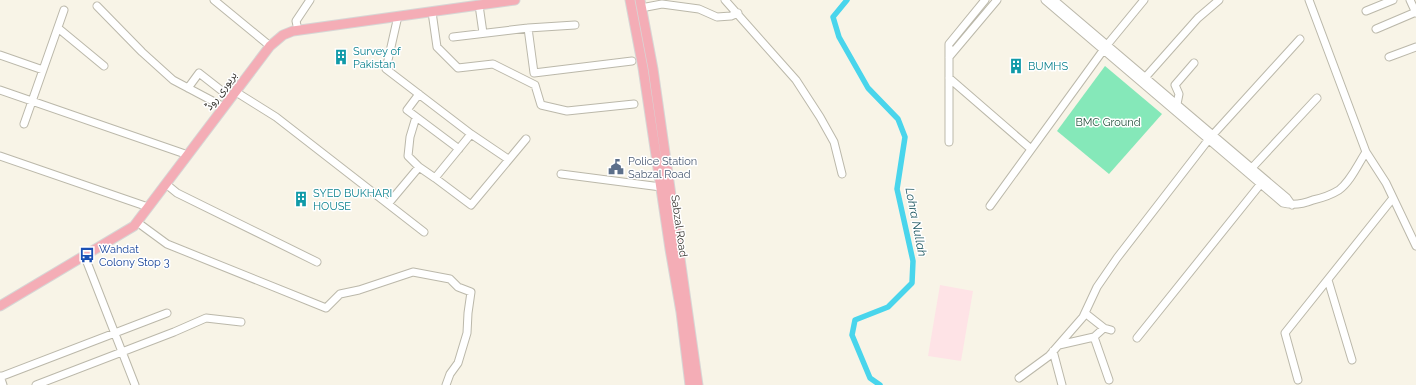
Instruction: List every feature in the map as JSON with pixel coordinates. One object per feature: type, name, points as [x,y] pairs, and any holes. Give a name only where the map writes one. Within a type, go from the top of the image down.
[{"type":"main road","name":"بریوری روڈ","points":[[0,306],[85,257],[134,226],[270,46],[283,36],[298,30],[515,0]]},
{"type":"main road","name":"Sabzal Road","points":[[630,0],[663,170],[698,385]]},
{"type":"main road","name":"Sabzal Road","points":[[640,4],[653,69],[663,170],[661,187],[681,312],[690,385]]},
{"type":"street","points":[[214,0],[270,46]]},
{"type":"street","points":[[298,30],[296,21],[310,0]]},
{"type":"street","points":[[725,0],[796,80],[816,110],[834,142],[842,174]]},
{"type":"street","points":[[949,142],[949,44],[985,0]]},
{"type":"street","points":[[949,57],[997,0]]},
{"type":"street","points":[[1045,0],[1144,80],[1250,170],[1283,203],[1292,205],[1321,198],[1339,190],[1347,181],[1366,152]]},
{"type":"street","points":[[1054,0],[1105,48]]},
{"type":"street","points":[[990,206],[1105,48],[1144,0]]},
{"type":"street","points":[[1144,80],[1198,18],[1219,0]]},
{"type":"street","points":[[1309,0],[1366,152],[1386,183],[1416,246]]},
{"type":"street","points":[[1366,11],[1393,0]]},
{"type":"street","points":[[1376,29],[1416,13],[1410,0]]},
{"type":"street","points":[[640,4],[662,4],[699,9],[717,17],[731,16],[738,13]]},
{"type":"street","points":[[479,5],[483,33]]},
{"type":"street","points":[[97,6],[142,52],[173,80],[224,107]]},
{"type":"street","points":[[24,124],[64,10]]},
{"type":"street","points":[[432,12],[437,47],[458,68],[493,64],[535,85],[541,105],[567,111],[634,104]]},
{"type":"street","points":[[398,16],[386,68],[471,134],[508,160]]},
{"type":"street","points":[[453,37],[528,28],[575,25]]},
{"type":"street","points":[[58,28],[104,66]]},
{"type":"street","points":[[528,28],[534,73],[632,61]]},
{"type":"street","points":[[1019,378],[1049,356],[1083,317],[1097,287],[1117,258],[1211,137],[1300,39]]},
{"type":"street","points":[[1388,57],[1416,47]]},
{"type":"street","points":[[0,55],[43,70]]},
{"type":"street","points":[[1177,104],[1179,94],[1175,85],[1194,63]]},
{"type":"street","points":[[188,88],[199,73],[233,95],[276,117],[424,232]]},
{"type":"street","points":[[949,78],[1031,149]]},
{"type":"street","points":[[1144,80],[1177,104],[1211,137]]},
{"type":"street","points":[[0,90],[188,155]]},
{"type":"street","points":[[419,94],[407,110],[459,149]]},
{"type":"street","points":[[1250,170],[1317,98]]},
{"type":"street","points":[[416,117],[410,137],[408,156],[419,167],[471,205],[526,139]]},
{"type":"street","points":[[435,178],[471,134]]},
{"type":"street","points":[[0,156],[148,207]]},
{"type":"street","points":[[388,204],[419,167]]},
{"type":"street","points":[[561,174],[661,187]]},
{"type":"street","points":[[1137,338],[1263,182]]},
{"type":"street","points":[[166,184],[184,196],[316,262]]},
{"type":"street","points":[[1298,380],[1285,333],[1393,198]]},
{"type":"street","points":[[137,222],[168,244],[326,308],[340,294],[359,290],[413,272],[450,279],[458,287],[471,292],[467,333],[458,363],[450,374],[446,385]]},
{"type":"street","points":[[85,257],[135,385]]},
{"type":"street","points":[[1328,280],[1352,360]]},
{"type":"street","points":[[1056,348],[1094,337],[1107,329],[1085,312]]},
{"type":"street","points":[[4,385],[0,377],[114,332],[167,313]]},
{"type":"street","points":[[36,385],[174,332],[206,318],[241,322]]},
{"type":"street","points":[[1094,337],[1109,380]]},
{"type":"street","points":[[1056,348],[1061,385]]},
{"type":"shaded area","points":[[940,285],[973,291],[961,361],[928,356]]},
{"type":"green space","name":"BMC Ground","points":[[1105,66],[1162,114],[1109,174],[1057,131]]},
{"type":"waterway","name":"Lohra Nullah","points":[[847,0],[833,17],[839,37],[868,88],[898,119],[905,137],[897,189],[913,261],[912,283],[888,307],[855,320],[852,335],[870,378],[880,385]]},
{"type":"place","name":"Survey of Pakistan","points":[[341,57]]},
{"type":"place","name":"BUMHS","points":[[1016,66]]},
{"type":"place","name":"Police Station Sabzal Road","points":[[616,167]]},
{"type":"place","name":"SYED BUKHARI HOUSE","points":[[301,199]]},
{"type":"place","name":"Wahdat Colony Stop 3","points":[[87,255]]}]
